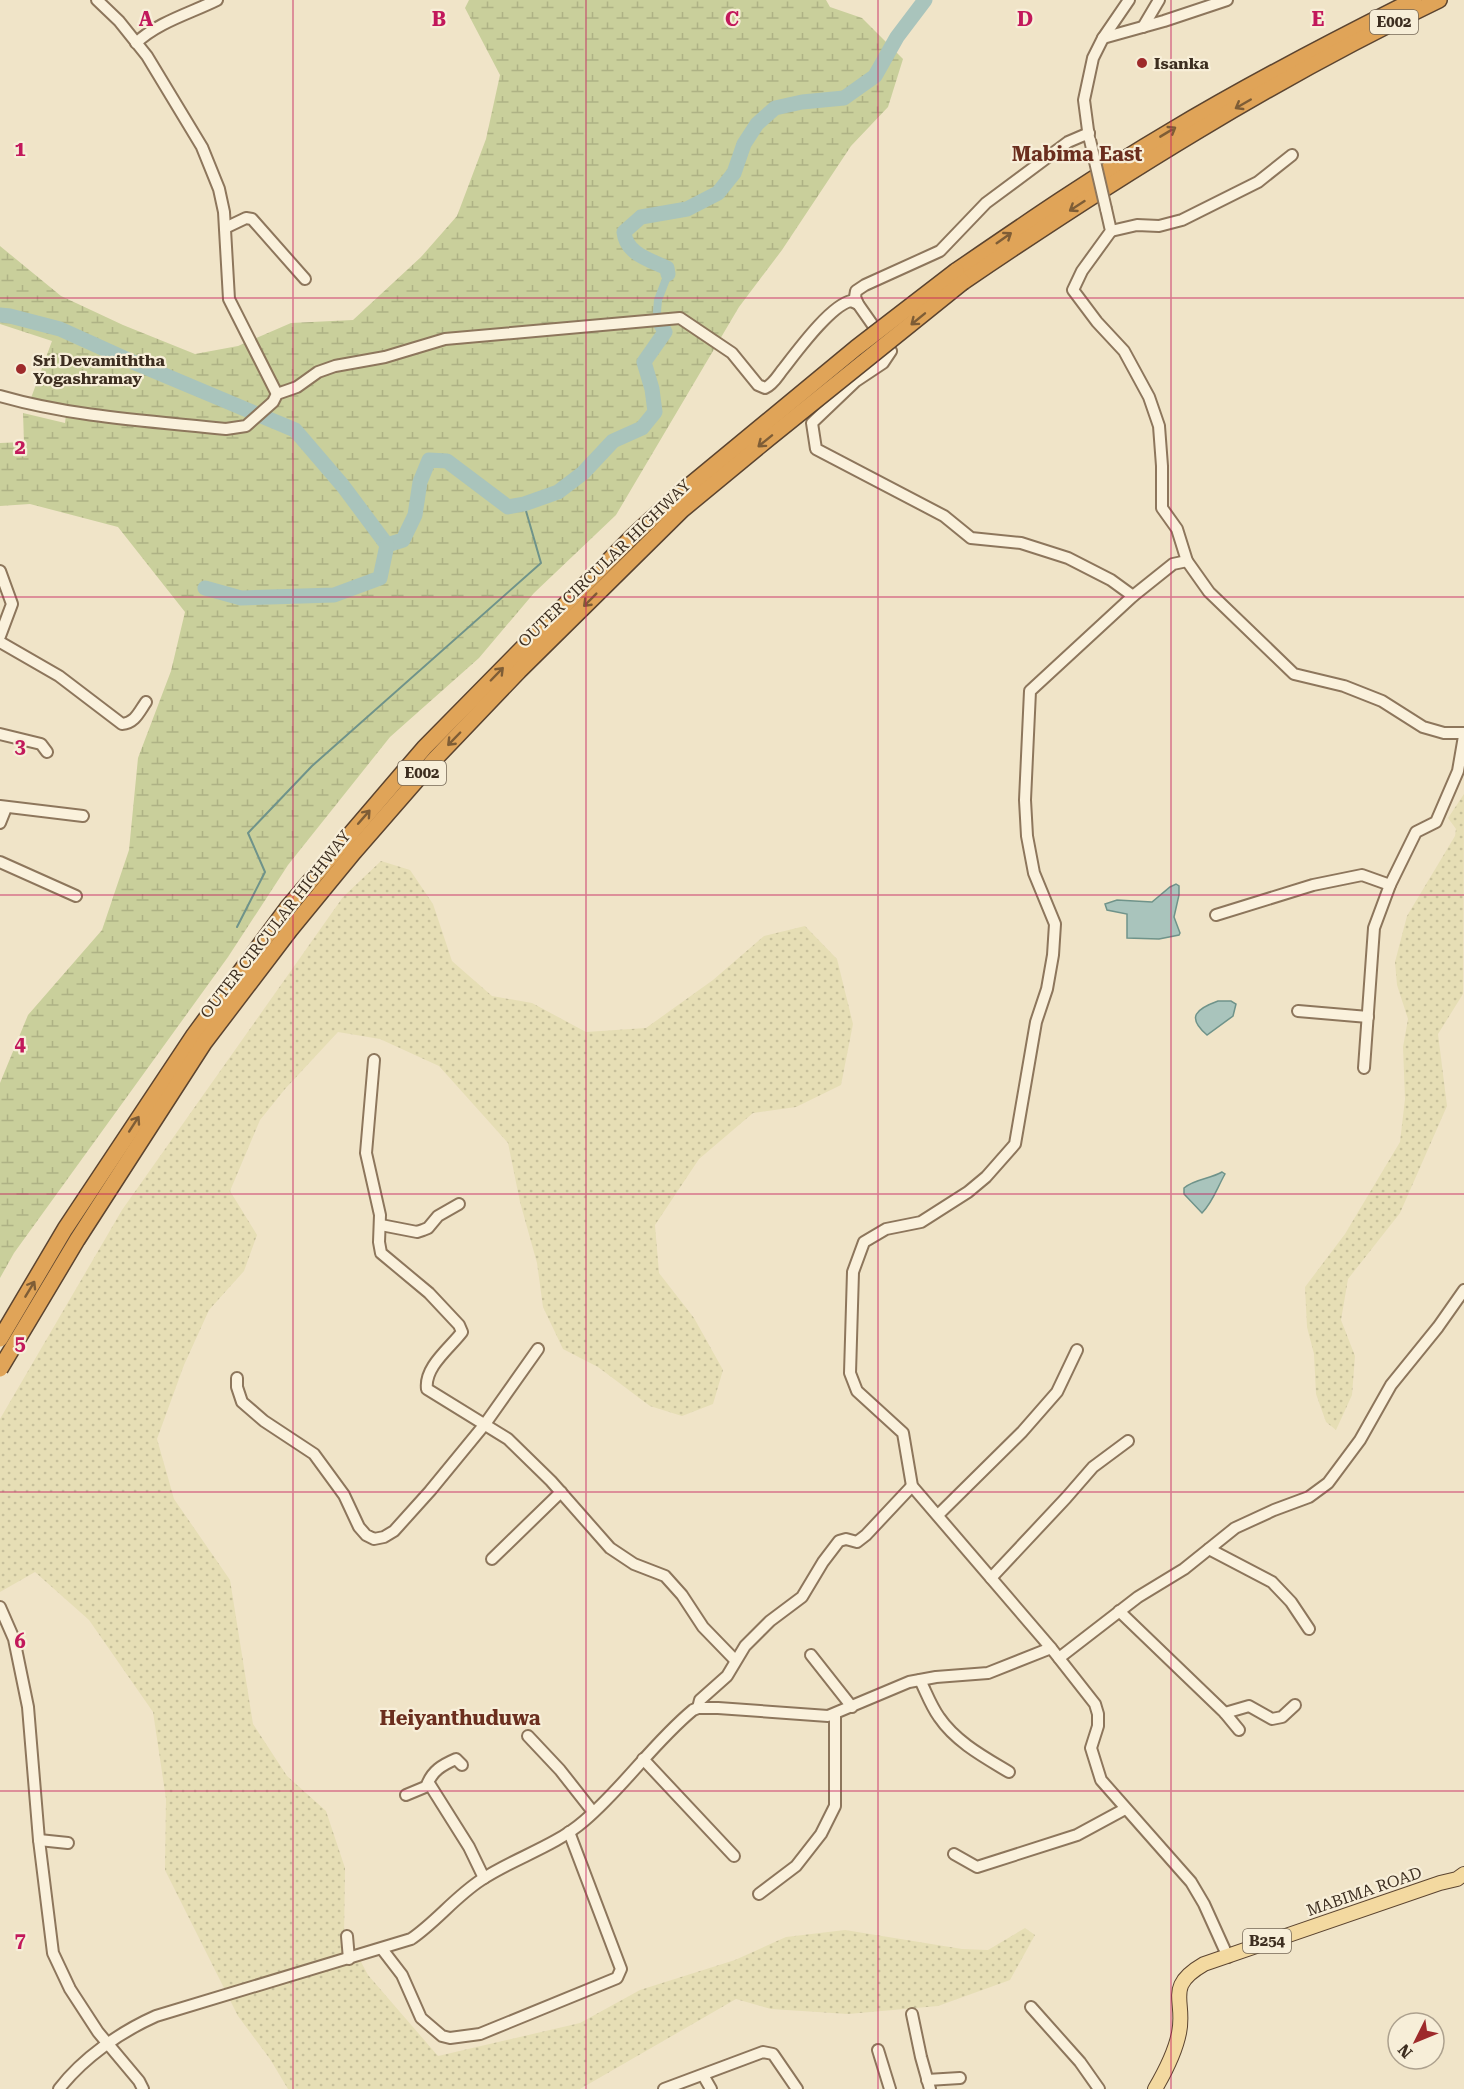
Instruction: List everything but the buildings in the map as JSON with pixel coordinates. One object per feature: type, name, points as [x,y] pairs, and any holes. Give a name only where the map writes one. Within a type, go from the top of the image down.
[{"type":"highway","name":"OUTER CIRCULAR HIGHWAY","points":[[0,1339],[65,1229],[194,1035],[288,907],[424,748],[633,536],[847,355],[960,277],[1414,0]]},
{"type":"highway","name":"OUTER CIRCULAR HIGHWAY","points":[[1347,40],[1439,0]]},
{"type":"highway","name":"OUTER CIRCULAR HIGHWAY","points":[[0,1369],[76,1240],[204,1043],[290,930],[435,759],[519,671],[682,510],[960,277]]},
{"type":"main road","name":"MABIMA ROAD","points":[[1155,2089],[1174,2052],[1180,2030],[1179,1990],[1191,1971],[1204,1964],[1290,1934],[1457,1879],[1464,1874]]},
{"type":"street","points":[[98,0],[147,56],[202,147],[219,189],[224,212],[229,299],[275,398]]},
{"type":"street","points":[[136,42],[168,22],[217,0]]},
{"type":"street","points":[[1111,231],[1089,137],[1084,100],[1093,58],[1129,0]]},
{"type":"street","points":[[1143,27],[1159,0]]},
{"type":"street","points":[[1104,38],[1227,0]]},
{"type":"street","points":[[1089,137],[1068,142],[986,203],[940,251],[856,291],[855,297],[858,304],[891,351],[883,363],[855,381],[813,423],[816,448],[944,516],[971,538],[1021,543],[1068,558],[1111,580],[1133,596]]},
{"type":"street","points":[[1292,155],[1258,182],[1182,220],[1159,226],[1137,225],[1111,231],[1082,271],[1073,290],[1097,322],[1124,351],[1149,398],[1159,426],[1162,508],[1177,529],[1187,561],[1209,592],[1294,674],[1344,686],[1382,701],[1423,727],[1444,733],[1464,734],[1458,771],[1436,822],[1416,832],[1390,885],[1374,928],[1364,1068]]},
{"type":"street","points":[[225,228],[246,218],[252,219],[305,279]]},
{"type":"street","points":[[0,396],[66,412],[226,429],[246,426],[275,398],[297,387],[318,372],[335,366],[385,357],[445,339],[680,318],[732,353],[758,385],[765,388],[776,380],[832,311],[851,300],[858,304]]},
{"type":"street","points":[[1187,561],[1173,564],[1133,596],[1030,691],[1025,800],[1027,836],[1034,873],[1055,924],[1053,956],[1047,989],[1036,1022],[1015,1144],[986,1177],[968,1192],[921,1222],[886,1229],[864,1242],[853,1272],[850,1373],[857,1391],[903,1433],[912,1486],[1051,1648],[1095,1704],[1098,1726],[1091,1748],[1092,1758],[1101,1780],[1191,1882],[1204,1904],[1228,1957]]},
{"type":"street","points":[[0,571],[12,604],[0,636]]},
{"type":"street","points":[[0,642],[59,676],[122,724],[129,723],[135,718],[146,702]]},
{"type":"street","points":[[0,734],[41,744],[47,752]]},
{"type":"street","points":[[0,823],[3,807],[83,816]]},
{"type":"street","points":[[0,862],[76,896]]},
{"type":"street","points":[[1216,915],[1313,885],[1362,875],[1390,885]]},
{"type":"street","points":[[1298,1011],[1368,1017]]},
{"type":"street","points":[[374,1060],[366,1153],[380,1215],[381,1253],[429,1293],[459,1325],[462,1332],[432,1370],[426,1382],[427,1389],[508,1439],[561,1492],[610,1548],[634,1564],[665,1576],[682,1595],[695,1617],[709,1634],[735,1660]]},
{"type":"street","points":[[381,1225],[423,1230],[428,1228],[438,1216],[459,1204]]},
{"type":"street","points":[[1059,1658],[1138,1597],[1184,1569],[1235,1528],[1309,1497],[1328,1483],[1360,1440],[1391,1385],[1438,1327],[1464,1290]]},
{"type":"street","points":[[237,1378],[237,1388],[242,1402],[264,1421],[314,1454],[344,1495],[359,1527],[374,1539],[384,1537],[394,1531],[430,1491],[485,1424],[538,1349]]},
{"type":"street","points":[[938,1515],[1022,1432],[1057,1392],[1077,1350]]},
{"type":"street","points":[[991,1578],[1093,1467],[1128,1441]]},
{"type":"street","points":[[59,2089],[71,2073],[124,2032],[156,2016],[411,1939],[483,1878],[570,1832],[612,1795],[666,1734],[698,1708],[700,1700],[727,1676],[745,1646],[770,1621],[802,1598],[823,1562],[839,1541],[842,1539],[857,1542],[860,1540],[878,1524],[912,1486]]},
{"type":"street","points":[[492,1559],[561,1492]]},
{"type":"street","points":[[1209,1549],[1272,1582],[1291,1602],[1309,1629]]},
{"type":"street","points":[[0,1607],[14,1639],[28,1707],[39,1840],[53,1953],[70,1989],[98,2032],[139,2081],[143,2089]]},
{"type":"street","points":[[1119,1611],[1226,1713],[1239,1730]]},
{"type":"street","points":[[698,1708],[819,1716],[835,1714],[897,1687],[920,1680],[988,1673],[1051,1648]]},
{"type":"street","points":[[811,1655],[852,1707]]},
{"type":"street","points":[[920,1680],[935,1711],[948,1728],[963,1742],[1009,1772]]},
{"type":"street","points":[[1226,1713],[1249,1706],[1272,1719],[1282,1717],[1294,1705]]},
{"type":"street","points":[[759,1894],[796,1866],[821,1834],[835,1806],[835,1714]]},
{"type":"street","points":[[528,1736],[560,1770],[593,1812]]},
{"type":"street","points":[[406,1795],[427,1785],[431,1774],[451,1761],[456,1759],[462,1765]]},
{"type":"street","points":[[643,1759],[734,1856]]},
{"type":"street","points":[[427,1785],[432,1788],[446,1807],[469,1847],[483,1878]]},
{"type":"street","points":[[954,1854],[977,1868],[1077,1835],[1125,1809]]},
{"type":"street","points":[[382,1949],[402,1975],[421,2018],[442,2036],[450,2038],[480,2034],[617,1978],[621,1969],[570,1832]]},
{"type":"street","points":[[39,1840],[68,1843]]},
{"type":"street","points":[[347,1936],[349,1959]]},
{"type":"street","points":[[1030,2007],[1080,2062],[1099,2089]]},
{"type":"street","points":[[912,2014],[929,2085],[960,2078]]},
{"type":"street","points":[[878,2050],[890,2089]]},
{"type":"street","points":[[664,2089],[763,2052],[773,2055],[797,2089]]},
{"type":"street","points":[[703,2074],[711,2089]]},
{"type":"shaded area","points":[[1464,794],[1463,994],[1438,1034],[1447,1106],[1400,1213],[1348,1279],[1341,1320],[1355,1356],[1352,1395],[1336,1430],[1326,1422],[1316,1394],[1314,1354],[1307,1327],[1305,1287],[1345,1234],[1400,1142],[1405,1099],[1403,1047],[1408,1019],[1397,985],[1395,962],[1407,916],[1455,836],[1456,829],[1448,818]]},
{"type":"shaded area","points":[[381,861],[410,870],[433,904],[452,961],[492,996],[532,1003],[586,1032],[646,1028],[713,980],[764,936],[805,926],[837,959],[853,1024],[841,1085],[796,1107],[753,1113],[699,1159],[655,1225],[659,1273],[694,1318],[723,1370],[713,1404],[682,1416],[650,1406],[598,1367],[563,1349],[543,1307],[537,1263],[520,1202],[508,1143],[439,1066],[380,1039],[338,1032],[285,1089],[260,1120],[230,1191],[257,1235],[244,1271],[209,1310],[184,1365],[157,1439],[174,1499],[230,1580],[253,1724],[287,1776],[326,1811],[345,1868],[344,1938],[347,1936],[368,1975],[438,2056],[580,2023],[640,1990],[735,1960],[786,1937],[845,1930],[962,1949],[988,1950],[1025,1928],[1035,1935],[1010,1980],[938,2006],[848,2014],[771,2009],[736,1999],[580,2089],[288,2089],[270,2059],[238,2016],[165,1870],[166,1799],[153,1712],[89,1620],[35,1572],[0,1592],[0,1419],[122,1210],[343,897]]},
{"type":"green space","points":[[469,0],[826,0],[830,7],[862,18],[903,59],[888,107],[851,146],[782,250],[739,307],[616,515],[534,593],[479,658],[390,737],[288,865],[228,957],[14,1253],[0,1278],[0,1083],[28,1015],[102,930],[129,850],[138,758],[171,671],[185,612],[118,527],[30,504],[0,506],[0,443],[24,442],[23,413],[65,423],[67,406],[31,398],[52,341],[0,324],[0,246],[61,296],[123,325],[195,354],[238,346],[291,323],[353,320],[421,257],[457,216],[486,139],[500,75],[465,8]]},
{"type":"water","points":[[1176,884],[1179,886],[1179,895],[1174,917],[1179,935],[1159,939],[1127,938],[1127,914],[1107,910],[1105,904],[1117,900],[1152,902]]},
{"type":"water","points":[[1218,1001],[1231,1001],[1236,1004],[1233,1016],[1207,1035],[1197,1023],[1196,1014],[1204,1007]]},
{"type":"water","points":[[1222,1172],[1225,1174],[1212,1200],[1202,1213],[1184,1194],[1184,1188]]},
{"type":"waterway","points":[[668,274],[667,268],[634,251],[629,246],[624,232],[641,217],[687,209],[718,193],[734,173],[744,144],[757,124],[775,108],[802,102],[844,98],[875,76],[897,37],[925,0]]},
{"type":"waterway","points":[[657,312],[658,300],[668,274]]},
{"type":"waterway","points":[[0,315],[60,329],[295,430],[343,486],[387,545],[403,540],[415,515],[420,482],[429,460],[447,461],[508,507],[558,492],[583,473],[613,441],[642,428],[655,412],[652,389],[644,362],[665,332],[659,321]]},
{"type":"waterway","points":[[237,927],[265,872],[248,833],[312,766],[541,563],[524,504]]},
{"type":"waterway","points":[[205,588],[241,598],[334,595],[380,578],[387,545]]},
{"type":"place","name":"Isanka","points":[[1142,63]]},
{"type":"place","name":"Sri Devamiththa Yogashramay","points":[[21,369]]},
{"type":"district","name":"Mabima East","points":[[1077,154]]},
{"type":"district","name":"Heiyanthuduwa","points":[[460,1718]]}]
